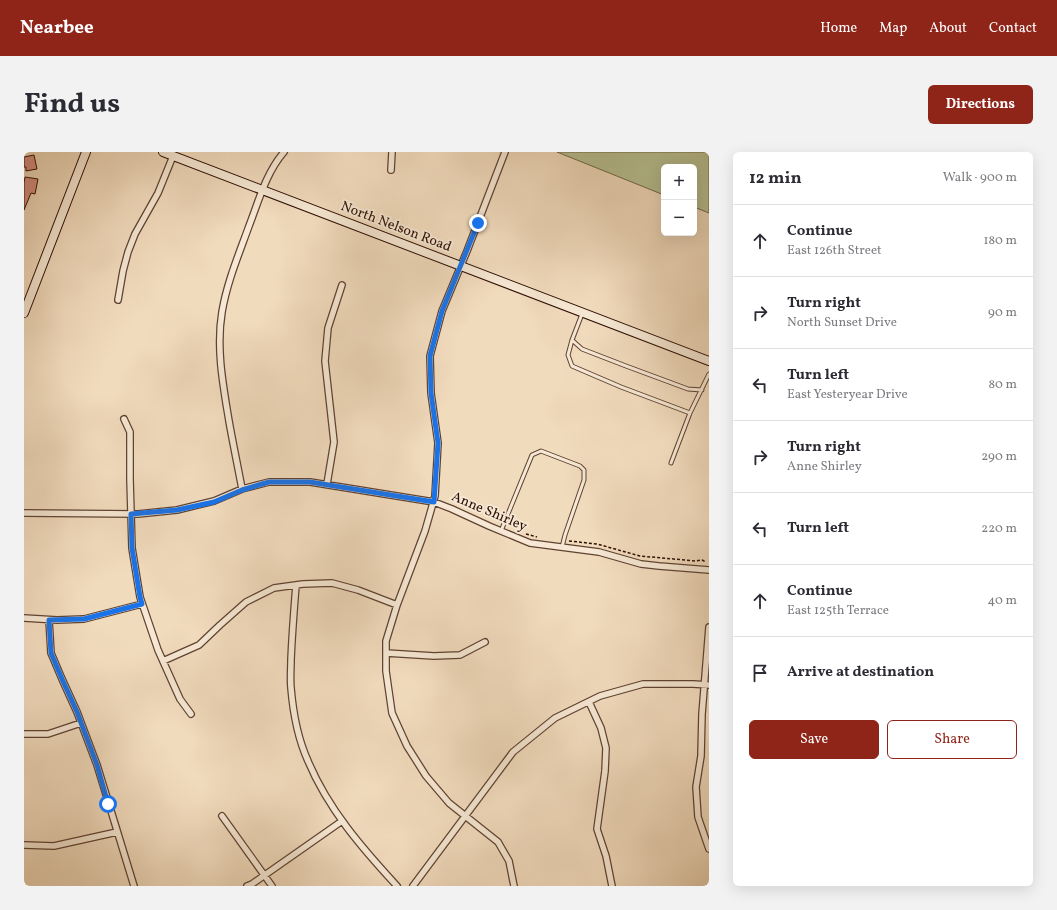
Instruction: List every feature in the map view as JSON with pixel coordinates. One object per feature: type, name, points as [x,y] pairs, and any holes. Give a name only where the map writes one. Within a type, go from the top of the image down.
[{"type":"street","points":[[24,313],[86,152]]},
{"type":"street","name":"North Nelson Road","points":[[163,152],[709,361]]},
{"type":"street","points":[[242,490],[223,387],[220,327],[229,280],[262,190],[271,171],[284,152]]},
{"type":"street","points":[[390,170],[392,152]]},
{"type":"street","points":[[505,152],[442,311],[430,356],[431,393],[438,443],[434,502],[425,531],[397,605],[386,641],[386,671],[392,713],[407,746],[426,776],[449,802],[498,842],[509,861],[514,886]]},
{"type":"street","points":[[118,300],[128,252],[135,234],[158,193],[173,156]]},
{"type":"street","points":[[327,484],[334,442],[325,361],[328,328],[342,285]]},
{"type":"street","points":[[124,419],[130,432],[132,548],[140,597],[163,661],[180,699],[191,714]]},
{"type":"street","name":"Anne Shirley","points":[[24,513],[131,514],[177,510],[214,502],[242,490],[269,482],[310,482],[434,502],[530,543],[563,543],[640,564],[706,569]]},
{"type":"street","points":[[163,661],[200,645],[246,602],[274,588],[303,584],[332,583],[358,590],[397,605]]},
{"type":"street","points":[[296,585],[291,686],[296,725],[307,760],[321,789],[342,821],[397,886]]},
{"type":"street","points":[[24,618],[49,620],[84,619],[142,604]]},
{"type":"street","points":[[49,620],[51,653],[97,765],[134,886]]},
{"type":"street","points":[[709,627],[707,685],[702,714],[701,756],[696,787],[698,817],[709,849]]},
{"type":"street","points":[[386,653],[434,656],[460,654],[485,642]]},
{"type":"street","points":[[414,886],[513,752],[555,718],[600,696],[643,684],[707,685]]},
{"type":"street","points":[[589,702],[601,728],[606,748],[605,771],[597,829],[606,856],[612,886]]},
{"type":"street","points":[[24,734],[48,734],[81,723]]},
{"type":"street","points":[[222,816],[272,886]]},
{"type":"street","points":[[247,886],[342,821]]},
{"type":"street","points":[[24,845],[54,846],[117,832]]},
{"type":"lane","points":[[583,313],[572,340],[568,355],[572,366],[621,387],[690,413]]},
{"type":"lane","points":[[572,340],[582,349],[688,389],[702,390]]},
{"type":"lane","points":[[671,463],[690,413],[709,374]]},
{"type":"lane","points":[[501,531],[532,455],[541,452],[580,466],[584,470],[584,480],[564,535],[563,543]]},
{"type":"path","points":[[521,533],[538,537]]},
{"type":"path","points":[[563,543],[597,544],[640,556],[696,561],[702,560],[704,561],[706,569]]},
{"type":"green space","points":[[557,152],[709,152],[709,213],[697,208],[697,164],[661,164],[661,194]]},
{"type":"building","points":[[34,155],[37,169],[26,171],[26,167],[24,167],[24,157]]},
{"type":"building","points":[[25,177],[38,179],[35,194],[31,193],[24,210],[24,183]]},
{"type":"route","points":[[108,804],[97,765],[77,712],[51,653],[49,620],[84,619],[142,604],[132,548],[131,514],[177,510],[214,502],[242,490],[269,482],[310,482],[434,502],[438,443],[431,393],[430,356],[442,311],[478,223]]}]
